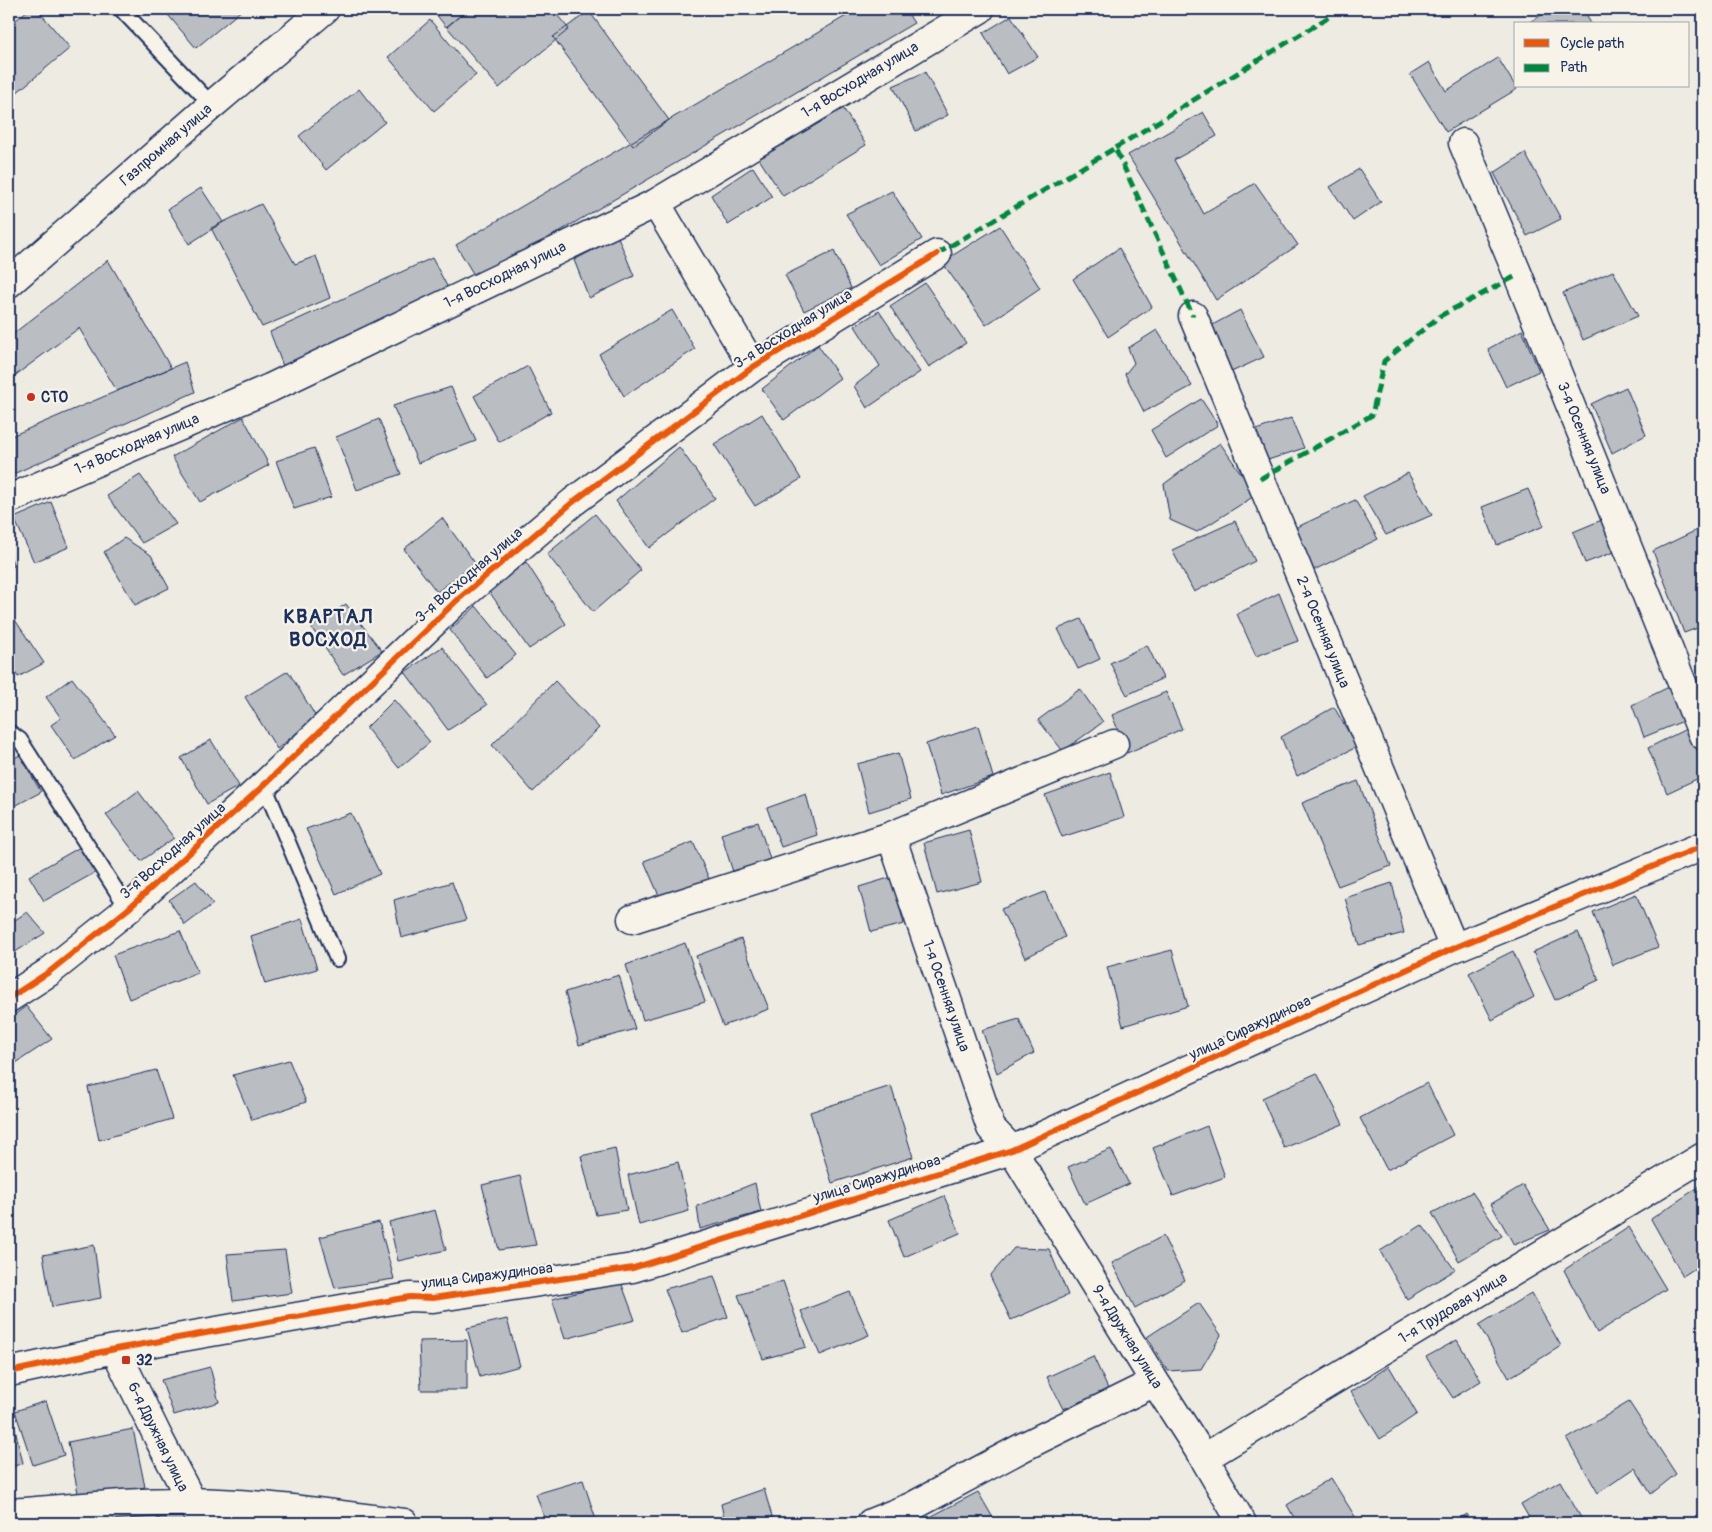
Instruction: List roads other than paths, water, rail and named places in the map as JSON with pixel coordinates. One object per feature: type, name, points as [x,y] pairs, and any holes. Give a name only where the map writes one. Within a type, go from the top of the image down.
[{"type":"street","name":"Газпромная улица","points":[[9,283],[325,9]]},
{"type":"street","name":"1-я Восходная улица","points":[[9,499],[270,388],[656,203],[980,9]]},
{"type":"street","name":"3-я Осенняя улица","points":[[1463,143],[1518,274],[1703,735]]},
{"type":"street","points":[[656,203],[753,367]]},
{"type":"street","name":"3-я Восходная улица","points":[[9,998],[49,972],[128,909],[264,785],[455,602],[573,502],[753,367],[937,254]]},
{"type":"street","name":"2-я Осенняя улица","points":[[1193,316],[1454,948]]},
{"type":"street","points":[[632,919],[891,836],[1114,744]]},
{"type":"street","name":"1-я Осенняя улица","points":[[891,836],[991,1128],[1012,1150]]},
{"type":"street","name":"улица Сиражудинова","points":[[9,1372],[115,1349],[410,1297],[433,1298],[633,1268],[1012,1150],[1454,948],[1703,846]]},
{"type":"street","name":"9-я Дружная улица","points":[[1012,1150],[1154,1382],[1204,1458],[1242,1523]]},
{"type":"street","name":"1-я Трудовая улица","points":[[1204,1458],[1703,1157]]},
{"type":"street","name":"6-я Дружная улица","points":[[115,1349],[197,1513]]},
{"type":"street","points":[[885,1521],[1025,1446],[1154,1382]]},
{"type":"street","points":[[9,1513],[119,1505],[197,1513],[305,1510],[404,1523]]},
{"type":"lane","points":[[121,9],[212,105]]},
{"type":"lane","points":[[9,732],[20,740],[128,909]]},
{"type":"lane","points":[[264,785],[337,959]]},
{"type":"place","name":"СТО","points":[[31,397]]},
{"type":"place","name":"32","points":[[126,1360]]},
{"type":"district","name":"КВАРТАЛ ВОСХОД","points":[[328,628]]}]
